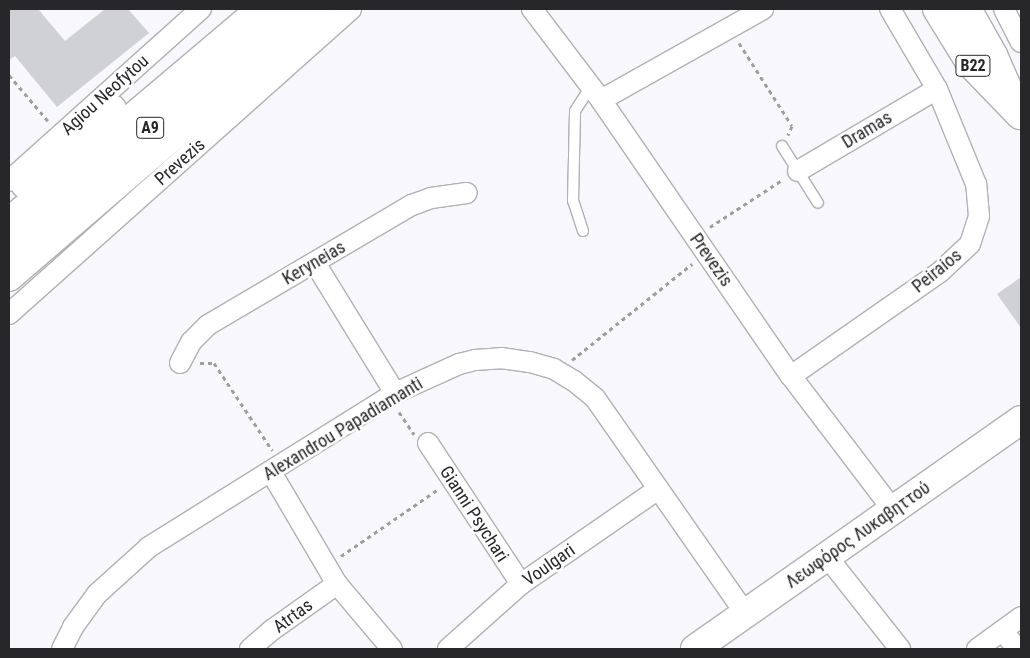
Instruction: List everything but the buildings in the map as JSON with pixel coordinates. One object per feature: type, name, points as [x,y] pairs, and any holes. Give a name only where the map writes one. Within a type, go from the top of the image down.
[{"type":"main road","points":[[9,198],[233,9]]},
{"type":"main road","name":"A9","points":[[9,222],[261,9]]},
{"type":"main road","name":"A9","points":[[9,249],[292,9]]},
{"type":"main road","points":[[9,277],[321,9]]},
{"type":"main road","name":"B22","points":[[937,9],[971,64],[1021,116]]},
{"type":"main road","name":"B22","points":[[967,9],[992,55],[1021,116]]},
{"type":"main road","name":"Λεωφόρος Λυκαβηττού","points":[[695,649],[828,558],[1021,420]]},
{"type":"street","name":"Agiou Neofytou","points":[[9,180],[200,9]]},
{"type":"street","name":"Prevezis","points":[[9,314],[351,9]]},
{"type":"street","name":"Prevezis","points":[[532,9],[596,93],[791,376],[893,510]]},
{"type":"street","points":[[596,93],[729,28],[761,9]]},
{"type":"street","name":"Peiraios","points":[[791,376],[940,272],[970,244],[979,216],[976,184],[937,89],[890,9]]},
{"type":"street","points":[[1004,9],[1021,42]]},
{"type":"street","name":"Dramas","points":[[798,171],[937,89]]},
{"type":"street","name":"Keryneias","points":[[180,363],[192,342],[208,324],[412,205],[431,198],[467,194]]},
{"type":"street","points":[[315,263],[392,395]]},
{"type":"street","name":"Alexandrou Papadiamanti","points":[[62,649],[73,627],[97,594],[120,571],[149,548],[392,395],[444,369],[475,360],[502,358],[530,362],[558,372],[574,381],[595,398],[745,613]]},
{"type":"street","name":"Gianni Psychari","points":[[428,443],[520,584]]},
{"type":"street","points":[[277,469],[336,584],[392,649]]},
{"type":"street","name":"Voulgari","points":[[448,649],[520,584],[658,489]]},
{"type":"street","points":[[828,558],[900,649]]},
{"type":"street","name":"Atrtas","points":[[250,649],[272,630],[336,584]]},
{"type":"street","points":[[977,649],[1021,617]]},
{"type":"street","points":[[1002,632],[1018,649]]},
{"type":"lane","points":[[583,231],[573,201],[575,111],[596,93]]},
{"type":"lane","points":[[782,146],[818,203]]},
{"type":"path","points":[[729,28],[792,126],[782,146]]},
{"type":"path","points":[[9,75],[60,134]]},
{"type":"path","points":[[558,372],[700,245],[798,171]]},
{"type":"path","points":[[180,363],[214,363],[277,469]]},
{"type":"path","points":[[392,395],[420,442],[428,443]]},
{"type":"path","points":[[326,566],[452,480]]}]
